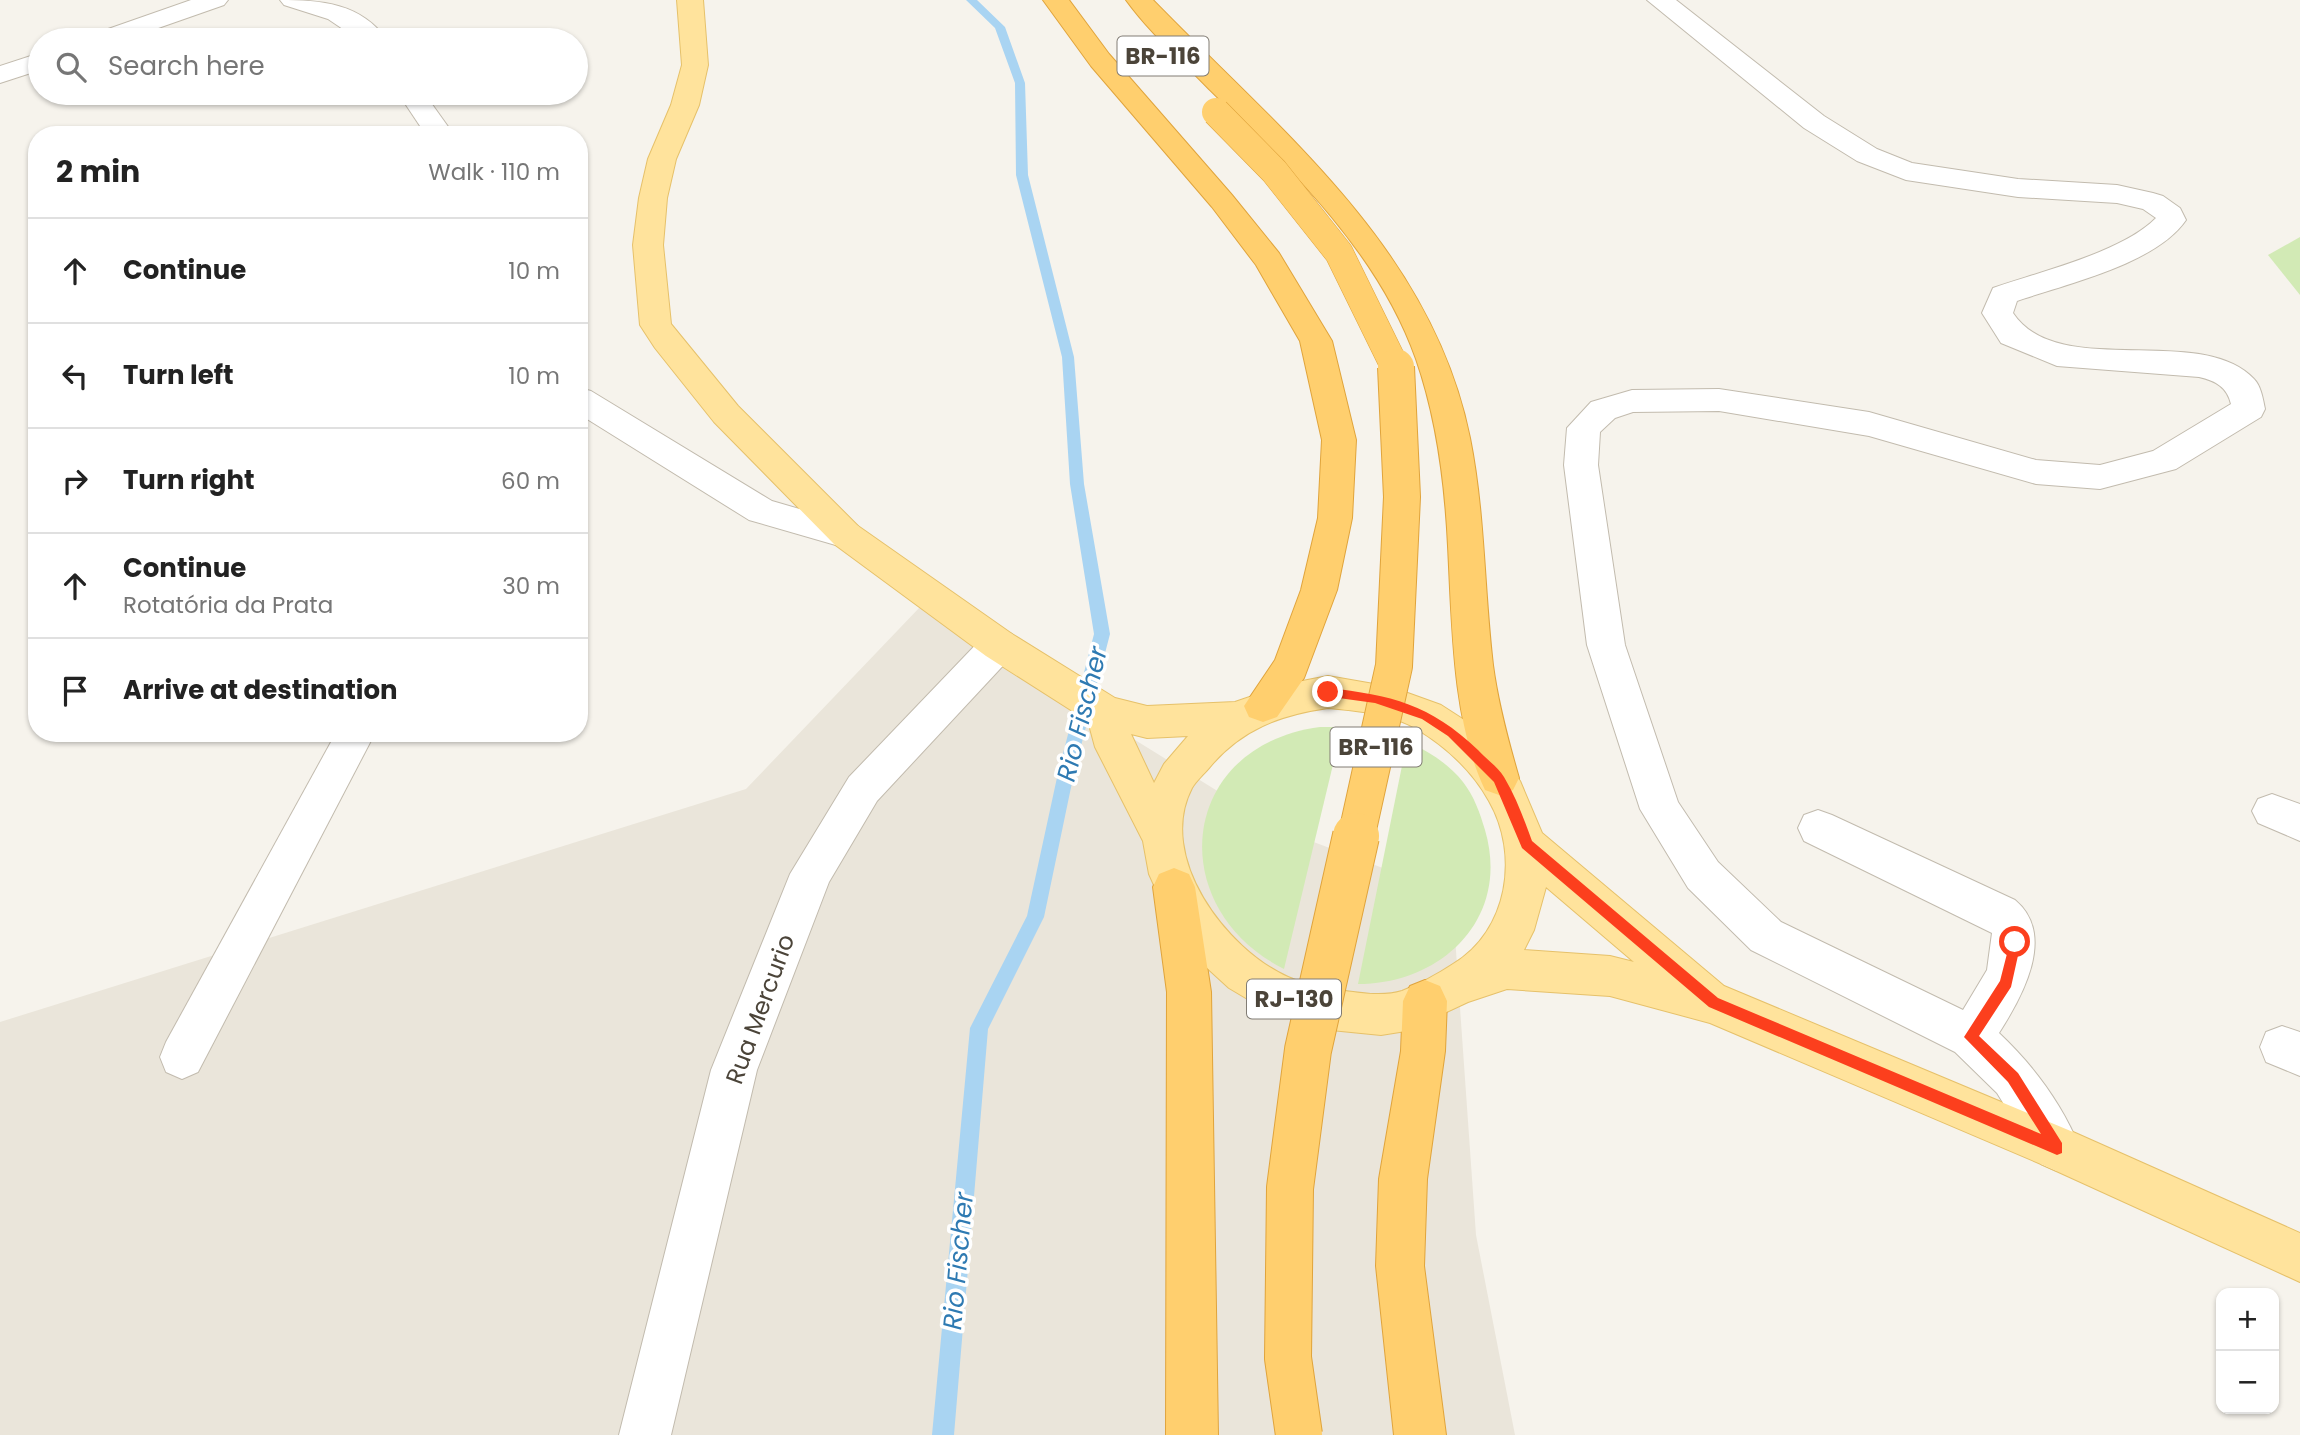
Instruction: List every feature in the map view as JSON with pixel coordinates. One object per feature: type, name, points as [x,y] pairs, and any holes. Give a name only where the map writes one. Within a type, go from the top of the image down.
[{"type":"highway","points":[[1056,0],[1100,60],[1222,201],[1260,250],[1316,341],[1339,440],[1335,518],[1319,590],[1290,667],[1250,712]]},
{"type":"highway","points":[[1129,5],[1278,141],[1337,205],[1387,271],[1420,328],[1440,387],[1456,452],[1466,529],[1470,608],[1479,696],[1499,778]]},
{"type":"highway","name":"BR-116","points":[[1129,5],[1216,112],[1274,171],[1339,253],[1396,366],[1402,497],[1394,666],[1308,1049],[1290,1188],[1288,1357],[1299,1435]]},
{"type":"highway","points":[[1174,887],[1189,992],[1192,1435]]},
{"type":"highway","points":[[1420,1435],[1400,1266],[1403,1179],[1423,1051],[1440,993]]},
{"type":"main road","points":[[690,0],[695,65],[685,106],[662,159],[650,217],[648,245],[656,325],[726,414],[846,535],[999,645],[1100,709],[1147,722],[1250,712]]},
{"type":"main road","name":"RJ-130","points":[[1328,692],[1375,698],[1426,715],[1452,733],[1499,778],[1514,808],[1527,845],[1528,879],[1516,924],[1505,944],[1488,965],[1440,993],[1397,1013],[1358,1013],[1306,1003],[1272,992],[1240,971],[1215,947],[1192,917],[1174,887],[1164,858],[1162,838],[1165,808],[1173,784],[1198,750],[1250,712],[1289,697],[1328,692]]},
{"type":"main road","points":[[1100,709],[1115,747],[1162,838]]},
{"type":"main road","name":"RJ-130","points":[[1527,845],[1714,1003]]},
{"type":"main road","name":"RJ-130","points":[[1440,993],[1507,970],[1542,970],[1609,976],[1714,1003],[2057,1148],[2300,1258]]},
{"type":"street","points":[[134,28],[215,0]]},
{"type":"street","points":[[293,0],[326,8],[355,22],[361,28]]},
{"type":"street","points":[[1660,0],[1814,122],[1867,155],[1906,171],[2018,188],[2117,194],[2153,202],[2170,214],[2171,220],[2165,229],[2131,248],[2004,295],[1997,313],[2012,336],[2057,355],[2199,366],[2223,372],[2243,387],[2249,409],[2164,460],[2100,477],[2036,472],[1869,424],[1719,400],[1632,401],[1602,410],[1584,428],[1581,465],[1606,645],[1660,808],[1703,875],[1766,936],[1971,1037],[2013,1077],[2057,1148]]},
{"type":"street","points":[[0,75],[28,65]]},
{"type":"street","points":[[419,105],[434,126]]},
{"type":"street","points":[[588,405],[761,511],[846,535]]},
{"type":"street","name":"Rua Mercurio","points":[[645,1435],[734,1070],[811,873],[863,789],[999,645]]},
{"type":"street","points":[[182,1057],[351,742]]},
{"type":"street","points":[[1818,828],[2000,914],[2012,924],[2015,942],[2006,983],[1971,1037]]},
{"type":"shaded area","points":[[920,607],[1279,829],[1452,894],[1476,1235],[1515,1435],[0,1435],[0,1022],[746,789]]},
{"type":"green space","points":[[2300,237],[2300,295],[2268,255]]},
{"type":"green space","points":[[1320,727],[1342,727],[1284,969],[1245,942],[1218,908],[1205,871],[1203,832],[1214,796],[1237,764],[1272,740]]},
{"type":"green space","points":[[1407,741],[1444,764],[1457,775],[1470,793],[1485,830],[1490,862],[1488,891],[1478,917],[1463,940],[1442,958],[1417,972],[1389,981],[1358,984]]},
{"type":"waterway","name":"Rio Fischer","points":[[943,1435],[979,1028],[1035,917],[1066,773],[1102,634],[1077,484],[1068,357],[1022,175],[1020,83],[1000,27],[971,0]]},
{"type":"route","points":[[1328,692],[1375,698],[1426,715],[1452,733],[1499,778],[1514,808],[1527,845],[1577,890],[1617,920],[1714,1003],[2057,1148],[2013,1077],[1971,1037],[2006,983],[2015,942]]}]
